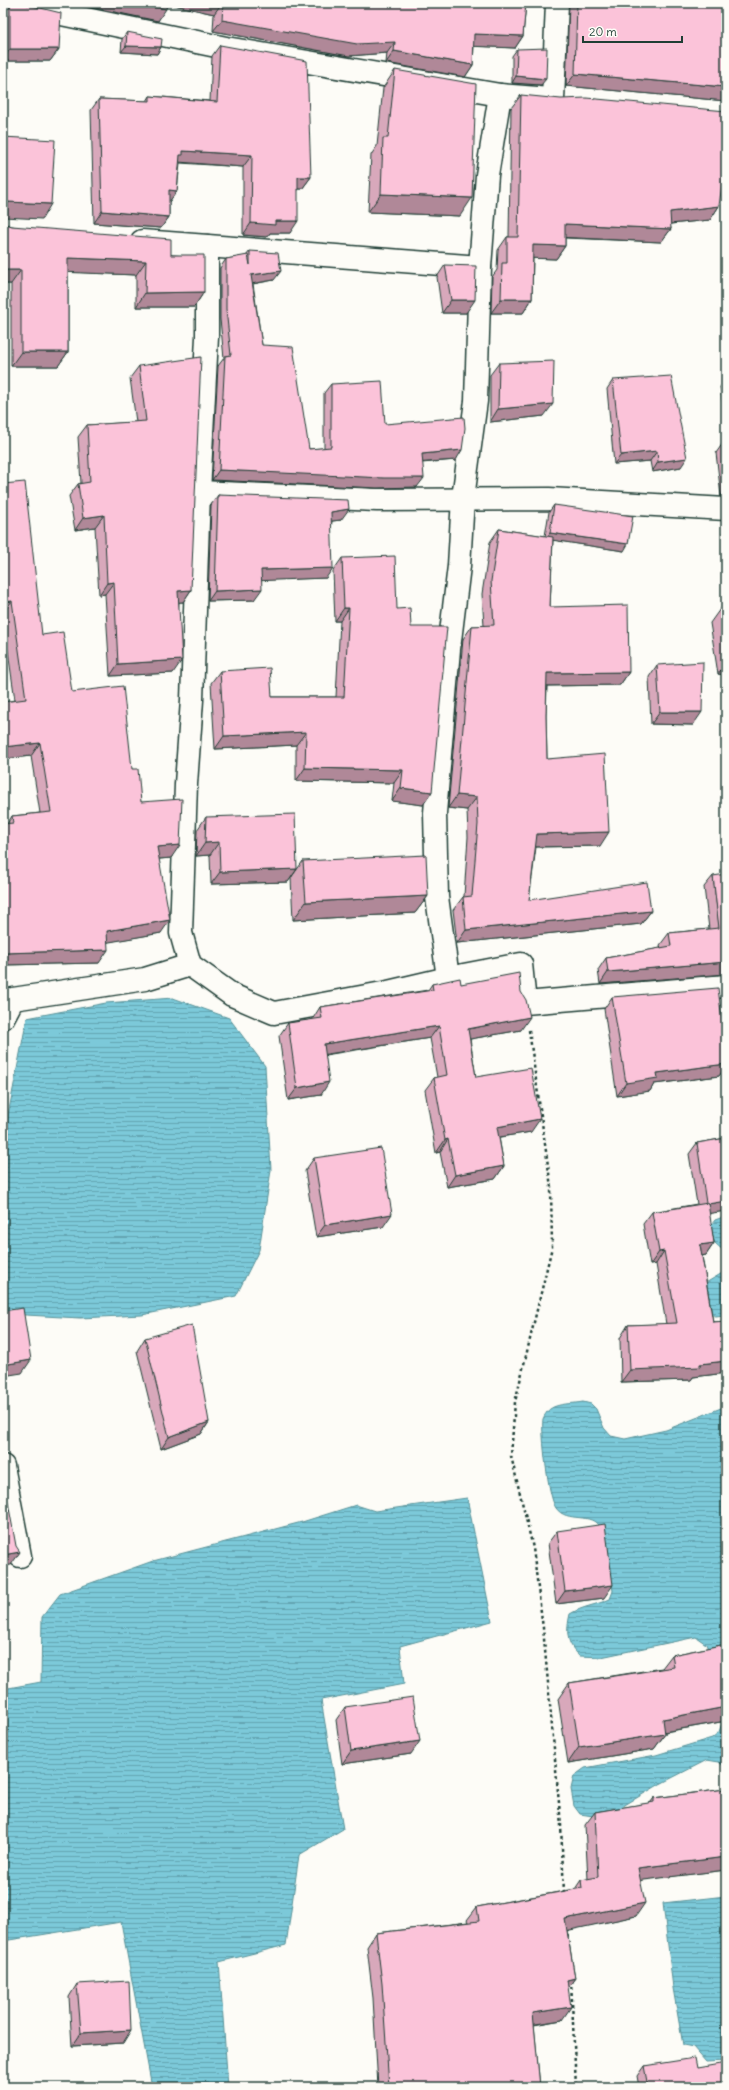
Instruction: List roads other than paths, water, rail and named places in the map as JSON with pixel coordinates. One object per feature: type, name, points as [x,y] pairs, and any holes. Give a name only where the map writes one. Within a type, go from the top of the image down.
[{"type":"street","points":[[8,3],[226,48],[500,95],[553,100],[577,99]]},
{"type":"street","points":[[553,100],[557,3]]},
{"type":"street","points":[[448,978],[437,897],[435,813],[449,649],[459,566],[463,498],[476,401],[480,266],[487,175],[500,95]]},
{"type":"street","points":[[120,239],[480,266]]},
{"type":"street","points":[[207,246],[207,337],[199,492],[192,700],[186,784],[181,934],[190,965],[232,995],[274,1012],[388,992],[448,978],[521,964],[525,1003],[726,986]]},
{"type":"street","points":[[199,492],[377,500],[463,498],[549,499],[726,509]]},
{"type":"street","points":[[3,1018],[13,999],[145,979],[190,965]]},
{"type":"street","points":[[3,1466],[20,1556]]},
{"type":"water","points":[[173,998],[229,1018],[265,1066],[271,1170],[259,1250],[236,1296],[142,1315],[80,1318],[8,1314],[3,1292],[3,1185],[7,1120],[27,1018],[106,1003]]},
{"type":"water","points":[[726,1216],[726,1253],[715,1243],[709,1228],[715,1220]]},
{"type":"water","points":[[726,1269],[726,1315],[715,1316],[709,1312],[704,1284],[724,1272]]},
{"type":"water","points":[[583,1402],[591,1404],[596,1409],[604,1428],[611,1436],[625,1439],[666,1430],[726,1406],[726,1768],[719,1762],[707,1760],[660,1784],[613,1812],[593,1816],[580,1814],[574,1806],[571,1789],[574,1776],[585,1768],[656,1755],[712,1738],[719,1732],[722,1723],[711,1656],[706,1644],[696,1637],[601,1657],[580,1656],[572,1647],[568,1637],[570,1614],[610,1599],[613,1591],[607,1550],[600,1528],[591,1520],[561,1513],[553,1502],[546,1465],[543,1419],[548,1411],[553,1407]]},
{"type":"water","points":[[467,1498],[492,1621],[400,1646],[404,1684],[321,1700],[343,1829],[299,1855],[286,1945],[219,1962],[228,2087],[152,2087],[121,1922],[3,1941],[3,1689],[41,1682],[42,1617],[60,1594],[153,1561],[302,1522],[356,1505],[375,1511]]},
{"type":"water","points":[[726,1896],[726,2061],[706,2062],[693,2047],[683,2045],[673,1988],[663,1903]]}]
